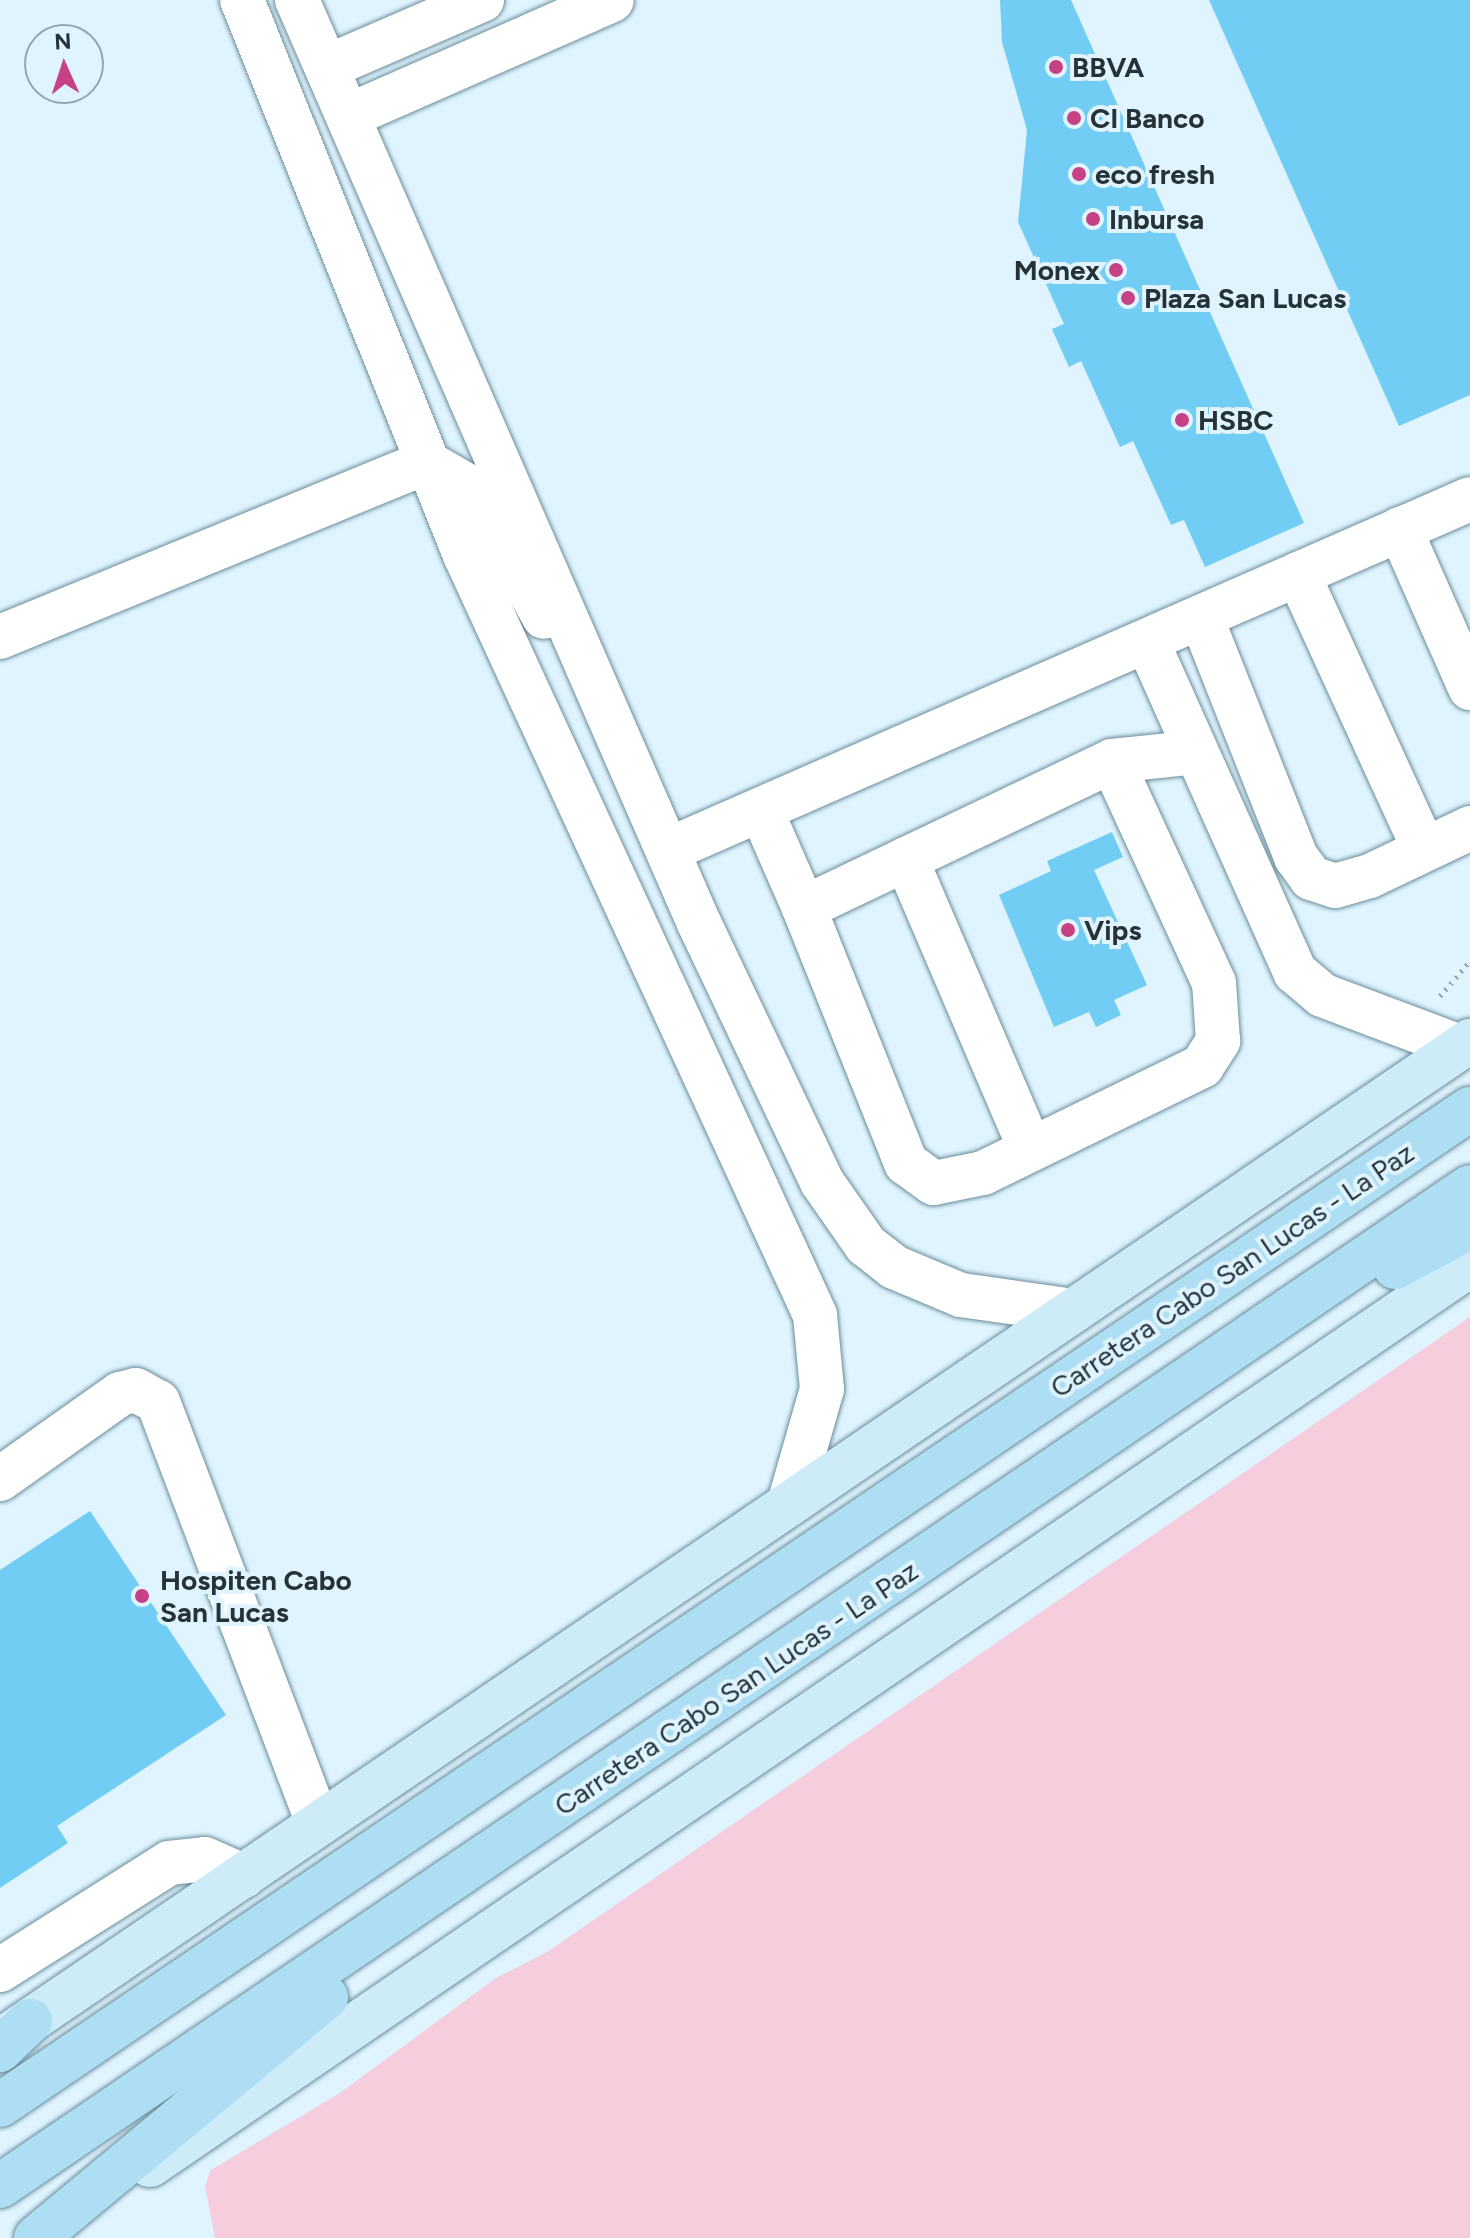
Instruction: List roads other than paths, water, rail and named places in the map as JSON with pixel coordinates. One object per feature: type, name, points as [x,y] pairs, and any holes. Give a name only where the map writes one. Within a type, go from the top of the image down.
[{"type":"highway","name":"Carretera Cabo San Lucas - La Paz","points":[[0,2105],[1470,1109]]},
{"type":"highway","name":"Carretera Cabo San Lucas - La Paz","points":[[0,2186],[516,1839],[1470,1187]]},
{"type":"highway","points":[[1201,1368],[1470,1227]]},
{"type":"highway","points":[[36,2238],[516,1839]]},
{"type":"main road","points":[[8,2036],[1465,1044]]},
{"type":"main road","points":[[42,2238],[1470,1265]]},
{"type":"street","points":[[242,0],[426,462],[815,1315],[822,1389],[789,1504]]},
{"type":"street","points":[[297,0],[668,850],[822,1182],[866,1245],[894,1267],[961,1295],[1073,1311]]},
{"type":"street","points":[[327,67],[482,0]]},
{"type":"street","points":[[348,116],[612,0]]},
{"type":"street","points":[[426,462],[473,489],[534,607],[572,627]]},
{"type":"street","points":[[0,637],[426,462]]},
{"type":"street","points":[[668,850],[1470,499]]},
{"type":"street","points":[[1400,529],[1470,688]]},
{"type":"street","points":[[1298,574],[1422,845]]},
{"type":"street","points":[[1201,617],[1296,857],[1311,878],[1335,886],[1370,876],[1422,845],[1470,828]]},
{"type":"street","points":[[1147,641],[1295,972],[1322,995],[1465,1044]]},
{"type":"street","points":[[804,908],[1112,761],[1196,752]]},
{"type":"street","points":[[761,810],[804,908],[906,1163],[934,1183],[960,1181],[1202,1066],[1218,1041],[1214,983],[1112,761]]},
{"type":"street","points":[[906,859],[1030,1149]]},
{"type":"street","points":[[0,1479],[120,1394],[136,1390],[158,1402],[318,1823]]},
{"type":"street","points":[[0,1970],[169,1863],[205,1859],[243,1876]]},
{"type":"place","name":"BBVA","points":[[1056,67]]},
{"type":"place","name":"CI Banco","points":[[1074,118]]},
{"type":"place","name":"eco fresh","points":[[1079,174]]},
{"type":"place","name":"Inbursa","points":[[1093,219]]},
{"type":"place","name":"Monex","points":[[1116,270]]},
{"type":"place","name":"Plaza San Lucas","points":[[1128,298]]},
{"type":"place","name":"HSBC","points":[[1182,420]]},
{"type":"place","name":"Vips","points":[[1068,930]]},
{"type":"place","name":"Hospiten Cabo San Lucas","points":[[142,1596]]}]
